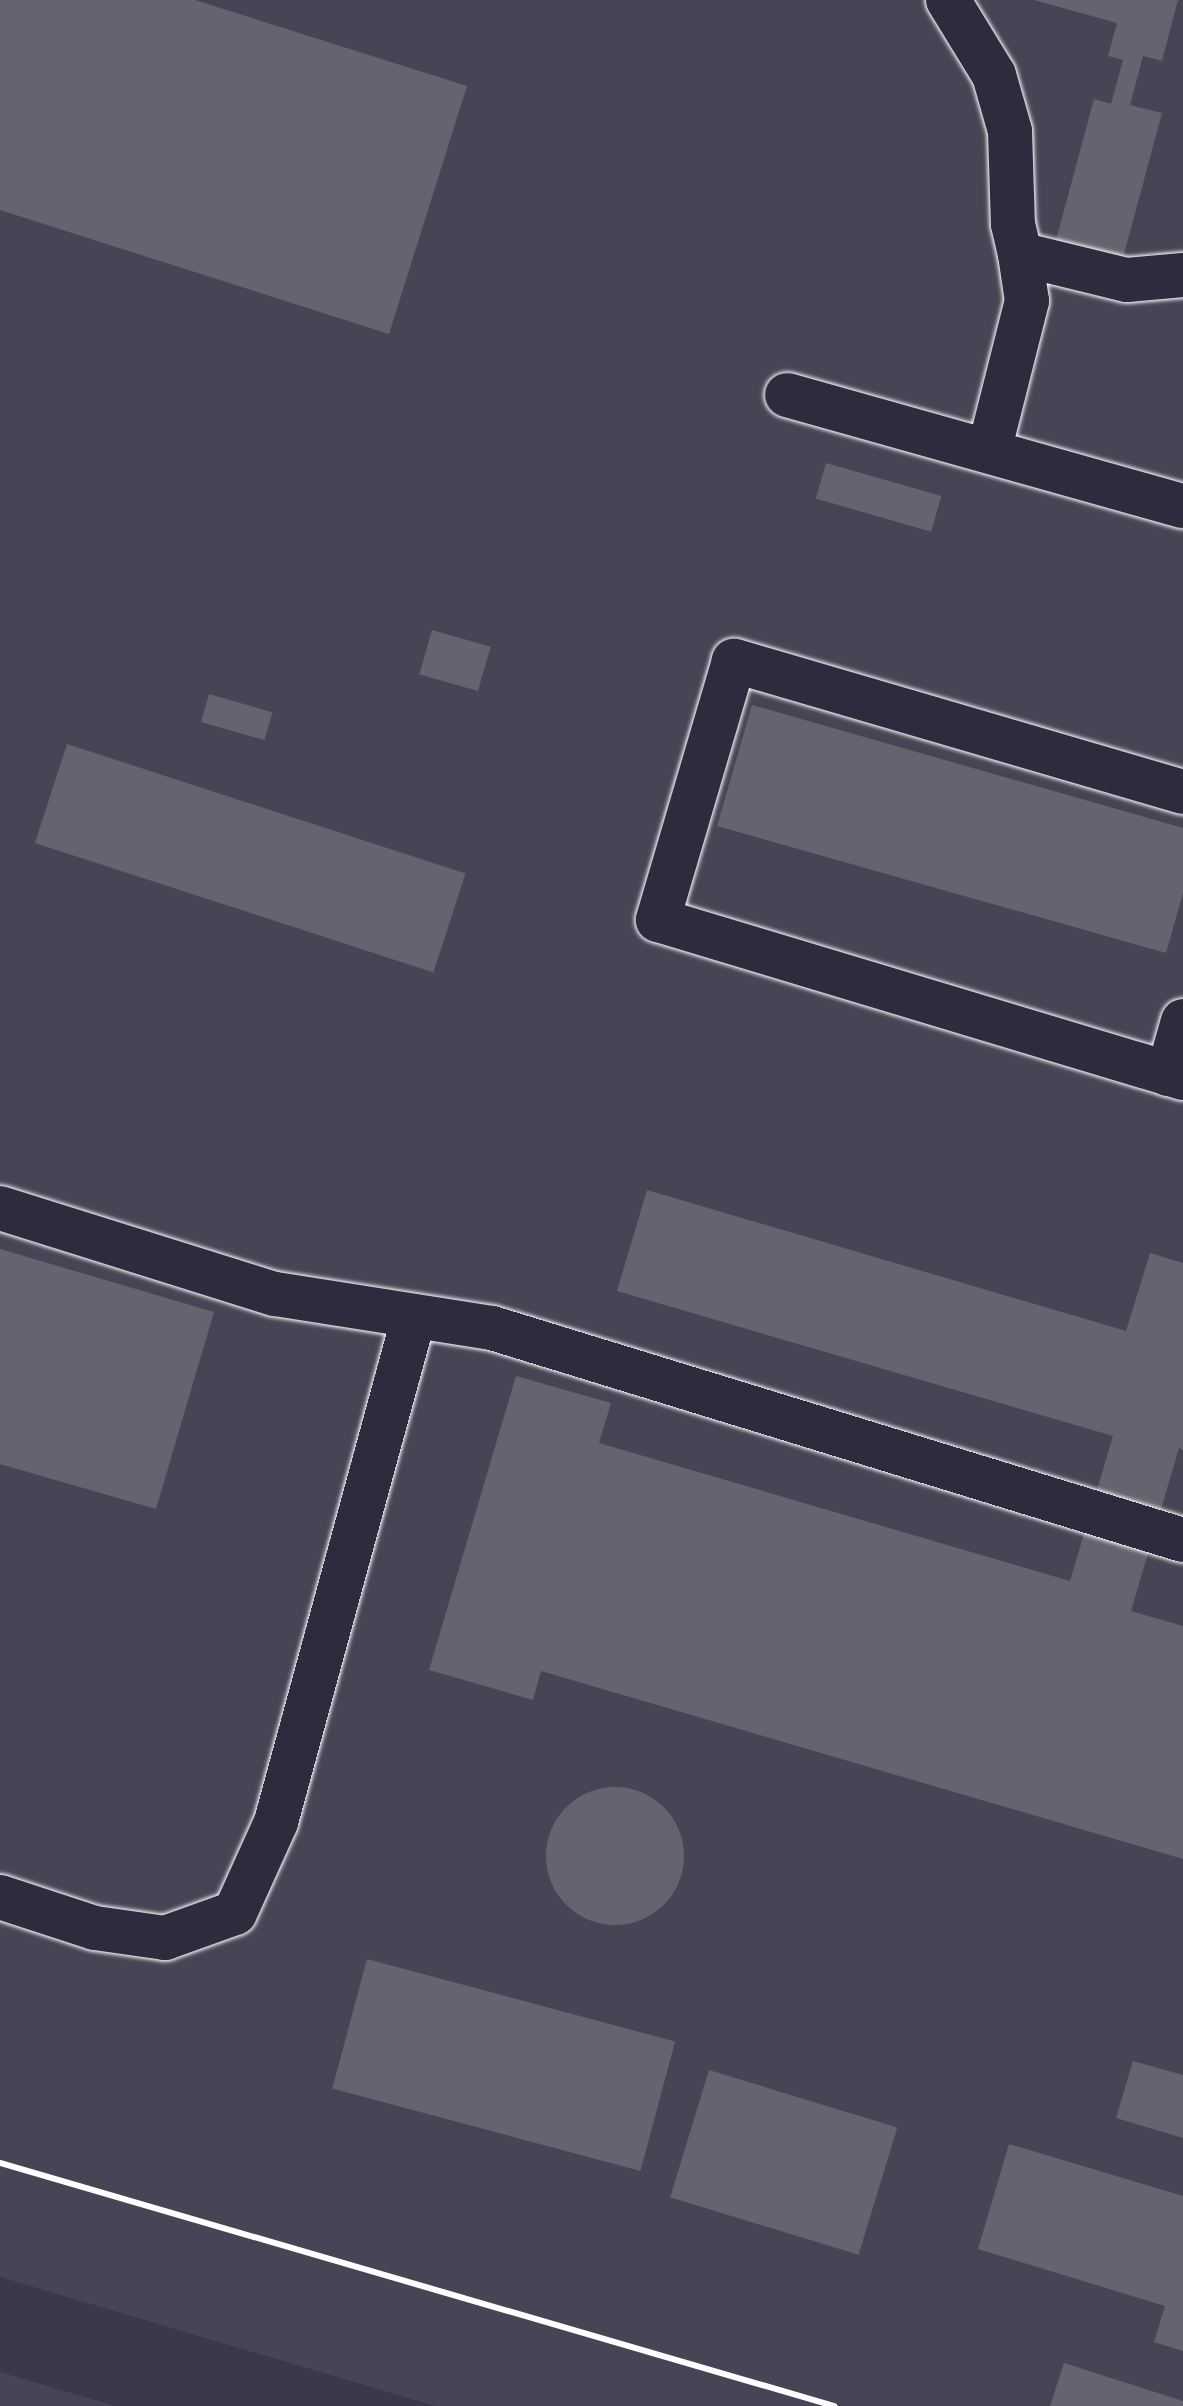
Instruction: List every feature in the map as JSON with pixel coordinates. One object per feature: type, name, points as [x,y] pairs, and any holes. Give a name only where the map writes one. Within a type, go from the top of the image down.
[{"type":"lane","points":[[948,0],[994,75],[1006,117],[1013,224],[1027,301],[989,451]]},
{"type":"lane","points":[[1020,254],[1127,280],[1183,275]]},
{"type":"lane","points":[[787,395],[1183,506]]},
{"type":"lane","points":[[1183,792],[734,661],[658,920],[1176,1076],[1183,1021]]},
{"type":"lane","points":[[0,1208],[275,1294],[492,1328],[1183,1540]]},
{"type":"lane","points":[[0,1897],[95,1928],[165,1938],[235,1913],[276,1822],[414,1316]]},
{"type":"shaded area","points":[[0,0],[1183,0],[1183,2406],[435,2406],[0,2277]]},
{"type":"shaded area","points":[[0,2372],[115,2406],[0,2406]]},
{"type":"building","points":[[0,0],[195,0],[467,86],[389,334],[0,210]]},
{"type":"building","points":[[1034,0],[1178,0],[1162,61],[1143,56],[1130,105],[1162,113],[1123,258],[1056,240],[1094,99],[1111,104],[1123,60],[1108,56],[1117,23]]},
{"type":"building","points":[[826,463],[941,496],[931,532],[816,499]]},
{"type":"building","points":[[432,630],[491,647],[478,691],[419,674]]},
{"type":"building","points":[[209,694],[272,712],[264,740],[201,722]]},
{"type":"building","points":[[752,705],[1183,828],[1183,893],[1166,953],[717,826]]},
{"type":"building","points":[[67,744],[465,873],[433,972],[35,843]]},
{"type":"building","points":[[647,1190],[1126,1331],[1150,1253],[1183,1263],[1183,1450],[1179,1448],[1131,1611],[1183,1626],[1183,1859],[541,1671],[533,1700],[429,1670],[516,1376],[611,1403],[599,1443],[1070,1581],[1113,1436],[617,1291]]},
{"type":"building","points":[[0,1249],[214,1312],[156,1509],[0,1464]]},
{"type":"building","points":[[615,1787],[641,1792],[664,1807],[679,1830],[684,1856],[679,1882],[664,1905],[641,1920],[615,1925],[589,1920],[566,1905],[551,1882],[546,1856],[551,1830],[566,1807],[589,1792]]},
{"type":"building","points":[[367,1959],[675,2042],[640,2171],[332,2088]]},
{"type":"building","points":[[1133,2061],[1183,2075],[1183,2138],[1116,2118]]},
{"type":"building","points":[[709,2070],[897,2128],[859,2255],[670,2197]]},
{"type":"building","points":[[1009,2144],[1183,2196],[1183,2351],[1154,2342],[1165,2306],[978,2249]]},
{"type":"building","points":[[1064,2363],[1183,2401],[1183,2406],[1050,2406]]},
{"type":"railway","points":[[0,2163],[834,2406]]}]
